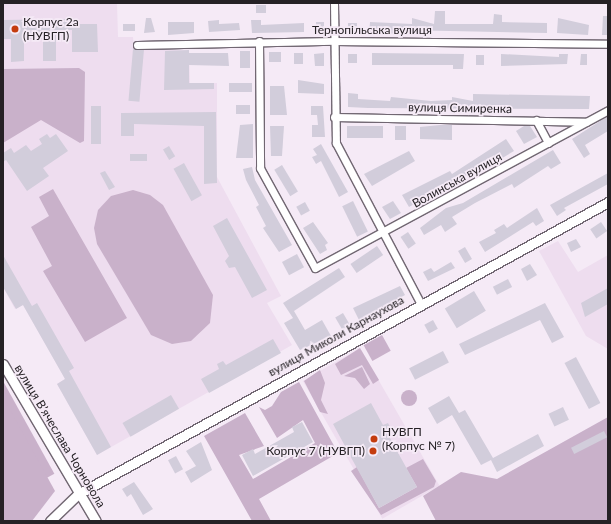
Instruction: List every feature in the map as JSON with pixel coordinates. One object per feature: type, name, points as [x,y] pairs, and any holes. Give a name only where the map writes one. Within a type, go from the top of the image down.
[{"type":"main road","name":"вулиця Миколи Карнаухова","points":[[50,521],[78,494],[608,202]]},
{"type":"main road","name":"вулиця Вʼячеслава Чорновола","points":[[3,364],[78,494],[96,521]]},
{"type":"street","points":[[334,3],[334,117],[340,152],[421,304]]},
{"type":"street","name":"Тернопільська вулиця","points":[[137,45],[259,41],[608,44]]},
{"type":"street","name":"Волинська вулиця","points":[[259,41],[260,168],[315,268],[608,110]]},
{"type":"street","name":"вулиця Симиренка","points":[[334,117],[586,122]]},
{"type":"street","points":[[536,120],[548,143]]},
{"type":"shaded area","points":[[3,3],[117,3],[118,37],[133,37],[134,49],[189,50],[190,83],[217,83],[217,177],[281,296],[267,303],[292,345],[97,455],[57,384],[65,379],[63,375],[23,305],[15,309],[3,287]]},
{"type":"shaded area","points":[[79,68],[85,72],[84,141],[80,143],[41,120],[3,143],[3,69]]},
{"type":"shaded area","points":[[53,189],[127,318],[85,342],[43,271],[52,266],[31,227],[49,216],[39,197]]},
{"type":"shaded area","points":[[133,190],[150,195],[163,205],[213,295],[210,323],[191,341],[172,344],[151,335],[97,244],[94,228],[98,210],[111,196]]},
{"type":"shaded area","points":[[558,241],[578,272],[608,255],[608,349],[586,336],[539,251]]},
{"type":"shaded area","points":[[382,335],[391,351],[372,361],[364,345]]},
{"type":"shaded area","name":"НУВГП (Корпус № 7)","points":[[360,348],[440,486],[382,519],[303,381]]},
{"type":"shaded area","points":[[360,348],[379,380],[373,384],[362,365],[341,375],[335,364]]},
{"type":"shaded area","points":[[362,367],[370,384],[364,389],[355,378],[344,376]]},
{"type":"shaded area","points":[[320,370],[325,383],[321,400],[328,414],[320,412],[304,381]]},
{"type":"shaded area","points":[[3,381],[54,474],[47,478],[3,400]]},
{"type":"shaded area","points":[[299,382],[338,453],[259,499],[271,521],[252,521],[204,436],[245,413],[264,446],[239,455],[253,479],[315,443],[303,420],[277,438],[259,407],[265,410],[272,406],[281,392]]},
{"type":"shaded area","points":[[406,390],[412,390],[417,395],[415,404],[412,406],[406,406],[401,401],[401,395]]},
{"type":"shaded area","points":[[3,397],[55,491],[32,521],[3,521]]},
{"type":"shaded area","points":[[608,417],[608,521],[436,521],[423,496],[461,472],[497,479]]},
{"type":"shaded area","points":[[423,459],[436,481],[434,487],[381,515],[351,471],[357,467],[379,508],[417,487],[406,468]]},
{"type":"building","points":[[256,5],[266,5],[266,13],[256,13]]},
{"type":"building","points":[[435,11],[445,11],[445,24],[493,24],[494,14],[502,15],[502,22],[547,23],[547,33],[401,30],[401,33],[369,35],[370,22],[412,24],[412,18],[434,24]]},
{"type":"building","points":[[603,16],[608,16],[608,35],[602,35]]},
{"type":"building","points":[[146,18],[151,18],[155,32],[144,33]]},
{"type":"building","points":[[558,18],[589,25],[588,35],[557,33]]},
{"type":"building","points":[[67,19],[67,24],[97,24],[98,52],[72,52],[72,30],[56,30],[56,61],[43,61],[43,39],[24,39],[24,61],[11,62],[11,39],[3,39],[3,20]]},
{"type":"building","points":[[219,20],[219,24],[239,23],[240,30],[209,32],[208,21]]},
{"type":"building","points":[[251,20],[261,20],[261,25],[304,23],[304,32],[252,33]]},
{"type":"building","points":[[168,22],[194,22],[194,33],[168,35]]},
{"type":"building","points":[[316,22],[324,22],[324,33],[316,33]]},
{"type":"building","points":[[348,23],[357,23],[357,32],[348,32]]},
{"type":"building","points":[[123,24],[135,24],[135,31],[123,31]]},
{"type":"building","points":[[133,49],[144,50],[139,102],[128,101]]},
{"type":"building","points":[[189,50],[189,53],[228,53],[229,66],[189,65],[189,83],[214,83],[214,89],[164,90],[165,51]]},
{"type":"building","points":[[240,51],[250,51],[250,68],[240,68]]},
{"type":"building","points":[[269,52],[281,52],[281,62],[269,62]]},
{"type":"building","points":[[294,53],[303,53],[303,64],[294,64]]},
{"type":"building","points":[[324,53],[324,66],[315,66],[314,54]]},
{"type":"building","points":[[372,53],[464,54],[463,69],[453,69],[453,65],[372,65]]},
{"type":"building","points":[[348,54],[357,54],[357,63],[348,63]]},
{"type":"building","points":[[501,54],[559,57],[559,54],[568,54],[567,64],[501,66]]},
{"type":"building","points":[[581,54],[587,54],[587,65],[580,65]]},
{"type":"building","points":[[476,55],[484,55],[484,65],[476,65]]},
{"type":"building","points":[[298,80],[324,84],[324,94],[298,93]]},
{"type":"building","points":[[229,83],[252,83],[252,92],[229,92]]},
{"type":"building","points":[[270,86],[284,86],[287,115],[270,115]]},
{"type":"building","points":[[348,93],[358,94],[358,99],[390,101],[391,97],[431,101],[452,100],[452,97],[473,101],[473,94],[590,96],[589,109],[368,108],[348,107]]},
{"type":"building","points":[[236,105],[250,105],[250,114],[236,114]]},
{"type":"building","points":[[91,106],[101,106],[101,144],[91,144]]},
{"type":"building","points":[[311,106],[323,106],[325,137],[312,137],[312,125],[318,125],[317,115],[311,115]]},
{"type":"building","points":[[216,112],[217,183],[204,184],[204,126],[134,124],[134,136],[121,136],[121,113]]},
{"type":"building","points":[[608,116],[608,131],[585,145],[590,154],[584,158],[572,139]]},
{"type":"building","points":[[253,124],[253,158],[236,158],[240,125]]},
{"type":"building","points":[[452,125],[452,140],[420,139],[420,127]]},
{"type":"building","points":[[270,126],[284,126],[282,156],[271,156]]},
{"type":"building","points":[[347,126],[383,126],[383,138],[347,138]]},
{"type":"building","points":[[395,126],[406,126],[406,140],[395,140]]},
{"type":"building","points":[[524,126],[530,126],[537,137],[524,144],[516,131]]},
{"type":"building","points":[[47,134],[50,138],[56,134],[68,151],[43,168],[49,176],[27,191],[6,160],[3,162],[3,153],[11,148],[14,153],[26,145],[31,151],[42,144],[39,139]]},
{"type":"building","points":[[506,139],[514,151],[482,170],[462,177],[409,207],[402,195],[450,171],[452,174]]},
{"type":"building","points":[[321,144],[348,192],[339,197],[321,161],[316,164],[312,157],[317,155],[313,149]]},
{"type":"building","points":[[169,146],[175,156],[169,160],[163,150]]},
{"type":"building","points":[[553,150],[561,163],[551,169],[548,166],[514,188],[512,184],[475,203],[452,217],[457,224],[445,232],[441,225],[424,235],[420,228],[446,208],[463,203]]},
{"type":"building","points":[[409,151],[415,161],[372,186],[364,174]]},
{"type":"building","points":[[130,154],[147,154],[147,161],[130,161]]},
{"type":"building","points":[[184,163],[202,195],[191,201],[174,169]]},
{"type":"building","points":[[282,165],[298,192],[290,196],[274,170]]},
{"type":"building","points":[[252,167],[255,180],[292,245],[279,252],[263,228],[266,226],[256,207],[259,205],[246,180],[243,169]]},
{"type":"building","points":[[105,171],[115,187],[109,190],[100,173]]},
{"type":"building","points":[[608,173],[608,184],[564,208],[566,210],[557,216],[550,205]]},
{"type":"building","points":[[353,201],[368,232],[357,237],[342,206]]},
{"type":"building","points":[[393,201],[401,213],[390,219],[382,207]]},
{"type":"building","points":[[305,202],[310,211],[301,216],[296,207]]},
{"type":"building","points":[[537,208],[544,221],[536,226],[533,222],[485,252],[479,242],[496,233],[494,230],[504,224],[507,228]]},
{"type":"building","points":[[227,218],[267,290],[252,298],[235,267],[229,268],[225,261],[229,256],[213,226]]},
{"type":"building","points":[[313,222],[328,243],[325,245],[327,250],[320,254],[303,228]]},
{"type":"building","points":[[601,222],[607,231],[596,238],[590,229]]},
{"type":"building","points":[[408,232],[416,244],[408,249],[401,237]]},
{"type":"building","points":[[576,239],[581,247],[571,252],[567,243]]},
{"type":"building","points":[[377,246],[383,255],[357,273],[350,264]]},
{"type":"building","points":[[465,247],[472,259],[465,263],[458,251]]},
{"type":"building","points":[[297,254],[304,267],[289,275],[282,262]]},
{"type":"building","points":[[3,255],[32,306],[37,303],[74,368],[69,371],[111,447],[97,455],[57,384],[65,379],[23,305],[16,309],[3,287]]},
{"type":"building","points":[[451,262],[455,268],[428,281],[423,272],[431,268],[434,272]]},
{"type":"building","points":[[530,264],[537,275],[527,281],[521,269]]},
{"type":"building","points":[[339,268],[345,277],[294,311],[305,330],[322,320],[331,336],[300,350],[284,323],[293,318],[283,303]]},
{"type":"building","points":[[508,279],[512,287],[497,295],[493,287]]},
{"type":"building","points":[[400,286],[405,295],[359,320],[353,308]]},
{"type":"building","points":[[608,288],[608,304],[585,317],[581,303]]},
{"type":"building","points":[[474,291],[486,311],[457,328],[445,309]]},
{"type":"building","points":[[545,303],[564,337],[552,343],[540,320],[465,355],[459,344]]},
{"type":"building","points":[[343,313],[350,325],[342,330],[335,318]]},
{"type":"building","points":[[433,320],[438,329],[429,334],[424,325]]},
{"type":"building","points":[[273,339],[281,353],[209,393],[201,379],[219,369],[217,364],[223,361],[226,365]]},
{"type":"building","points":[[443,351],[449,363],[415,380],[409,368]]},
{"type":"building","points":[[576,357],[600,403],[589,409],[565,363]]},
{"type":"building","points":[[171,395],[179,409],[131,437],[123,423]]},
{"type":"building","points":[[449,396],[459,413],[465,410],[493,458],[538,434],[544,446],[497,472],[491,460],[481,465],[452,415],[437,424],[428,408]]},
{"type":"building","points":[[371,403],[383,425],[388,423],[391,429],[386,431],[417,487],[379,508],[348,452],[344,454],[341,448],[345,446],[333,424]]},
{"type":"building","points":[[563,407],[569,420],[554,426],[548,414]]},
{"type":"building","points":[[302,422],[313,442],[253,476],[242,455],[253,449],[255,454],[294,432],[292,427]]},
{"type":"building","points":[[604,431],[607,437],[574,454],[571,448]]},
{"type":"building","points":[[201,442],[212,470],[191,483],[185,472],[196,466],[186,451]]},
{"type":"building","points":[[176,456],[183,469],[175,473],[168,460]]},
{"type":"building","points":[[134,482],[153,509],[143,515],[131,494],[127,497],[122,489]]},
{"type":"place","name":"Корпус 2а (НУВГП)","points":[[15,29]]},
{"type":"place","name":"НУВГП (Корпус № 7)","points":[[374,439]]},
{"type":"place","name":"Корпус 7 (НУВГП)","points":[[373,451]]}]
